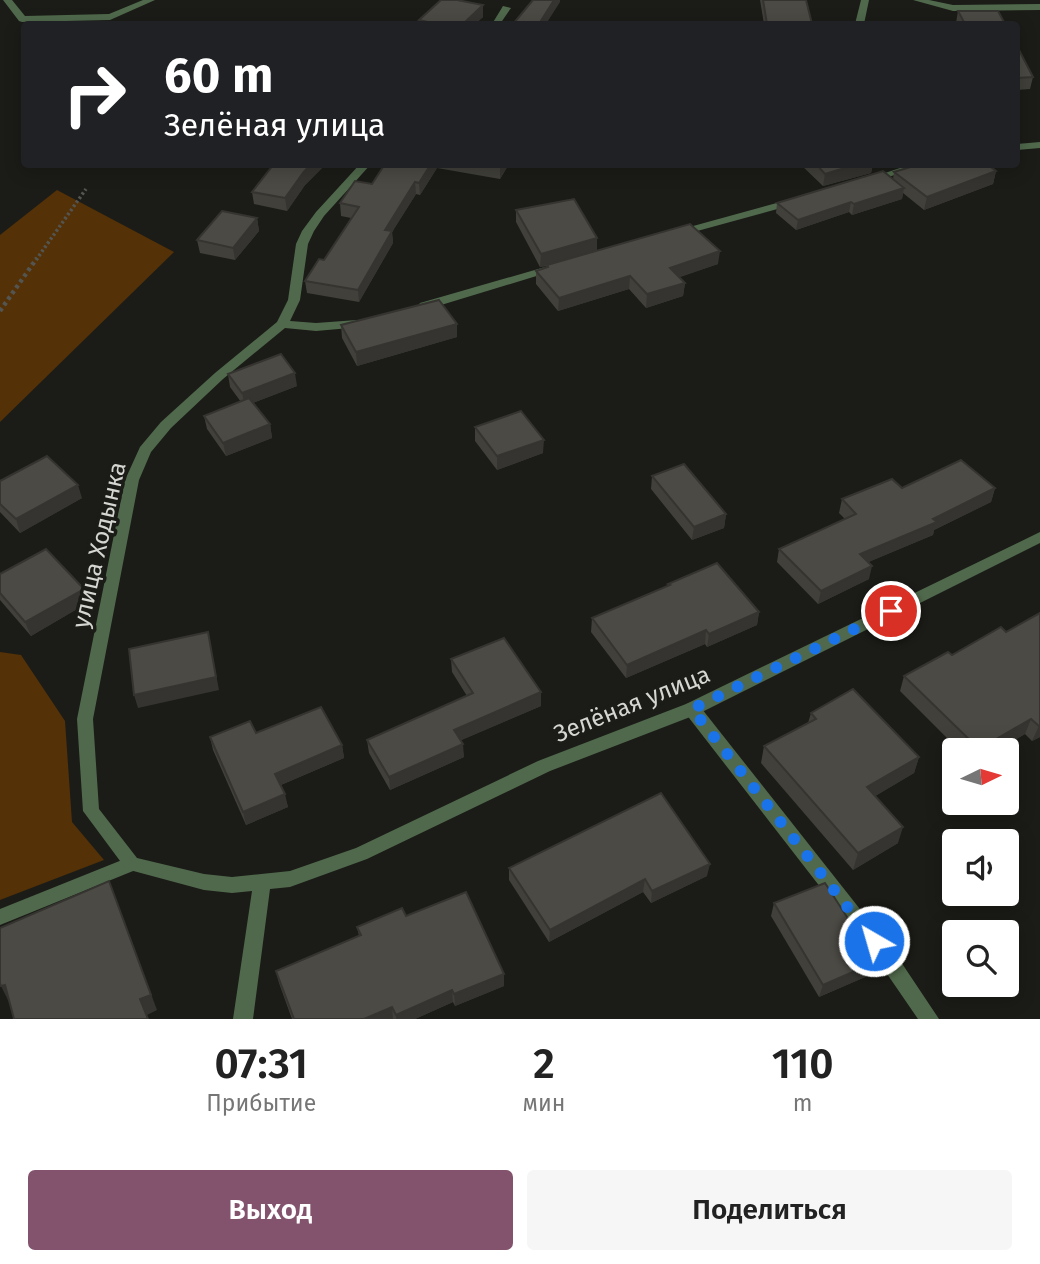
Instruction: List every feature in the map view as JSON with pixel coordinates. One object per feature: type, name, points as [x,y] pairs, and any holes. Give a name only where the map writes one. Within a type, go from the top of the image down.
[{"type":"street","points":[[7,0],[22,19],[110,17],[150,0]]},
{"type":"street","points":[[860,21],[865,0]]},
{"type":"street","points":[[917,0],[953,8],[1040,8]]},
{"type":"street","points":[[498,21],[506,8]]},
{"type":"street","points":[[1020,147],[1040,145]]},
{"type":"street","name":"улица Ходынка","points":[[132,864],[91,811],[85,719],[132,480],[145,450],[166,425],[219,376],[282,324],[294,300],[302,244],[308,231],[362,168]]},
{"type":"street","points":[[859,183],[911,168]]},
{"type":"street","points":[[672,235],[805,198]]},
{"type":"street","points":[[405,312],[565,265]]},
{"type":"street","points":[[282,324],[345,327],[367,322]]},
{"type":"street","name":"Зелёная улица","points":[[132,864],[205,882],[232,885],[290,879],[361,854],[544,766],[692,709],[1040,537]]},
{"type":"street","points":[[692,709],[891,962],[929,1019]]},
{"type":"street","points":[[0,917],[132,864]]},
{"type":"street","points":[[243,1019],[262,882]]},
{"type":"path","points":[[0,311],[86,189]]},
{"type":"shaded area","points":[[57,190],[174,252],[0,422],[0,235]]},
{"type":"shaded area","points":[[0,652],[21,655],[65,721],[72,822],[104,860],[0,900]]},
{"type":"building","points":[[441,0],[483,5],[466,21],[419,20]]},
{"type":"building","points":[[533,0],[554,0],[541,21],[516,21]]},
{"type":"building","points":[[763,0],[806,0],[811,21],[766,21]]},
{"type":"building","points":[[958,11],[998,11],[1003,21],[963,21]]},
{"type":"building","points":[[1020,52],[1033,77],[1020,78]]},
{"type":"building","points":[[271,168],[307,168],[285,198],[252,192]]},
{"type":"building","points":[[382,168],[428,168],[419,183],[415,182],[385,230],[392,231],[358,290],[305,281],[319,259],[324,260],[359,207],[340,203],[355,181],[372,184]]},
{"type":"building","points":[[820,168],[845,168],[825,174]]},
{"type":"building","points":[[907,168],[992,168],[996,171],[927,197],[894,172]]},
{"type":"building","points":[[883,171],[904,188],[798,220],[777,203]]},
{"type":"building","points":[[574,199],[597,238],[541,254],[516,210]]},
{"type":"building","points":[[222,211],[257,218],[233,248],[197,240]]},
{"type":"building","points":[[690,224],[720,251],[670,268],[685,283],[647,294],[630,276],[559,298],[536,271],[548,267],[547,265]]},
{"type":"building","points":[[439,300],[457,324],[356,352],[341,325]]},
{"type":"building","points":[[281,354],[295,373],[242,393],[228,374]]},
{"type":"building","points":[[249,398],[270,424],[223,443],[204,416]]},
{"type":"building","points":[[521,411],[544,440],[497,456],[475,427]]},
{"type":"building","points":[[47,456],[78,485],[16,519],[0,504],[0,481]]},
{"type":"building","points":[[961,460],[995,488],[933,519],[937,522],[860,554],[872,566],[821,591],[779,549],[856,514],[842,499],[892,479],[902,488]]},
{"type":"building","points":[[684,464],[726,514],[694,527],[652,476]]},
{"type":"building","points":[[46,549],[84,589],[25,622],[0,593],[0,574]]},
{"type":"building","points":[[717,563],[759,612],[709,634],[706,630],[627,665],[592,618],[670,585],[668,584]]},
{"type":"building","points":[[1040,613],[1040,725],[1031,719],[998,738],[968,738],[904,676],[948,652],[952,655],[1001,627],[1006,632]]},
{"type":"building","points":[[208,632],[216,677],[134,695],[129,649]]},
{"type":"building","points":[[504,638],[541,692],[454,730],[463,744],[389,777],[367,740],[473,693],[451,659]]},
{"type":"building","points":[[853,689],[919,757],[867,787],[903,827],[858,853],[764,746],[816,719],[811,713]]},
{"type":"building","points":[[321,707],[342,745],[275,774],[285,794],[243,812],[210,737],[250,721],[256,733]]},
{"type":"building","points":[[661,793],[710,864],[652,891],[645,879],[550,930],[509,868]]},
{"type":"building","points":[[109,881],[151,995],[140,999],[148,1019],[14,1019],[5,985],[1,986],[0,983],[0,928]]},
{"type":"building","points":[[825,883],[876,962],[823,985],[774,903]]},
{"type":"building","points":[[466,892],[504,974],[454,994],[452,990],[396,1015],[392,1007],[364,1019],[294,1019],[276,971],[361,935],[357,927],[402,908],[406,916]]},
{"type":"route","points":[[874,941],[692,709],[891,611]]}]
